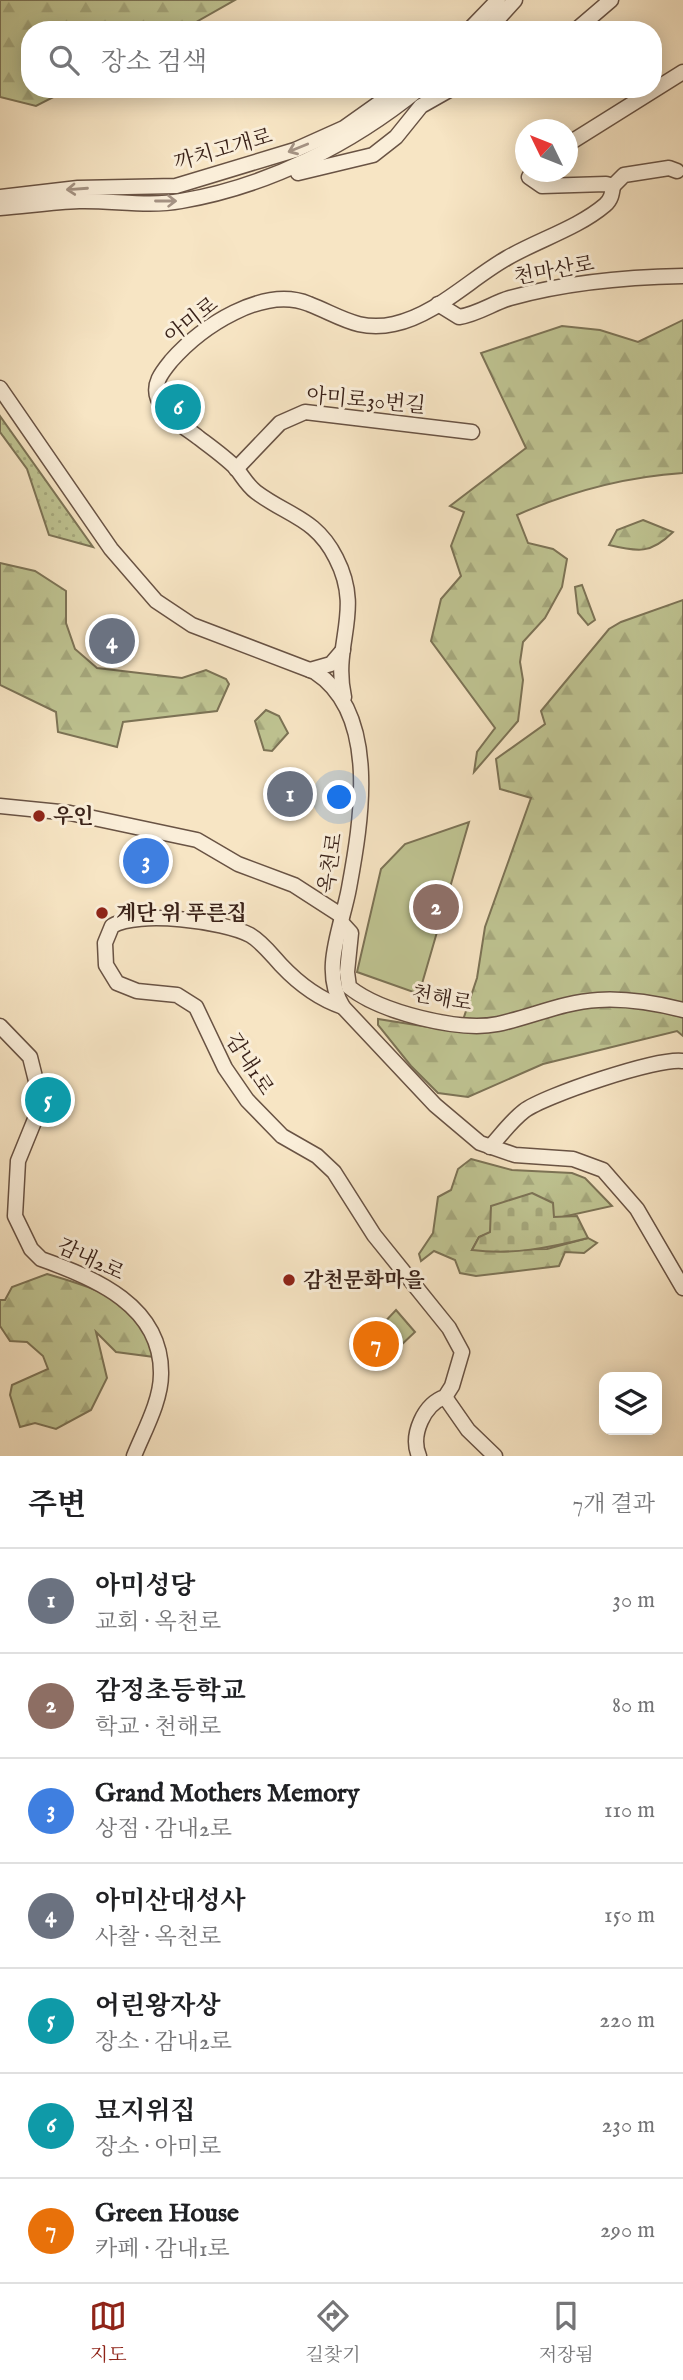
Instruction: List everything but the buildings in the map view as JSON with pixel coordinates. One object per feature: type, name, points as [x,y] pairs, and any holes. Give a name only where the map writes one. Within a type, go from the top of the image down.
[{"type":"street","points":[[478,21],[498,0]]},
{"type":"street","points":[[496,21],[515,0]]},
{"type":"street","points":[[586,21],[611,0]]},
{"type":"street","points":[[662,85],[683,72]]},
{"type":"street","name":"까치고개로","points":[[0,197],[78,188],[176,186],[295,150],[344,128],[386,98]]},
{"type":"street","points":[[0,208],[79,201],[179,201],[278,173],[351,137],[408,98]]},
{"type":"street","points":[[278,173],[291,175],[373,155],[396,137],[421,106],[435,98]]},
{"type":"street","points":[[578,138],[641,98]]},
{"type":"street","name":"아미로","points":[[345,699],[340,680],[349,590],[335,556],[316,530],[295,512],[254,491],[236,469],[197,436],[173,421],[157,397],[157,381],[178,353],[241,308],[266,300],[283,297],[309,304],[363,327],[397,324],[438,304],[505,259],[597,211],[607,203],[613,186],[624,175],[669,168],[677,170]]},
{"type":"street","name":"아미로","points":[[536,182],[542,186],[589,183],[613,186]]},
{"type":"street","name":"천마산로","points":[[438,304],[459,317],[509,299],[534,294],[612,282],[683,276]]},
{"type":"street","points":[[0,388],[111,549],[156,601],[192,625],[310,670],[327,680],[345,699]]},
{"type":"street","name":"아미로30번길","points":[[236,469],[280,424],[305,412],[472,432]]},
{"type":"street","points":[[310,670],[331,664],[343,650]]},
{"type":"street","name":"옥천로","points":[[345,699],[358,742],[360,798],[349,889],[332,973],[337,997],[343,1007],[435,1105],[463,1130],[490,1147],[515,1155],[573,1159],[603,1170],[624,1190],[637,1209],[683,1287]]},
{"type":"street","points":[[0,806],[70,813],[197,840],[238,864],[294,885],[342,919]]},
{"type":"street","name":"감내1로","points":[[343,1007],[327,1002],[304,985],[249,934],[233,929],[182,920],[134,918],[112,926],[105,943],[106,965],[117,983],[137,991],[166,993],[189,1001],[200,1013],[204,1028],[225,1068],[258,1115],[282,1136],[317,1156],[334,1172],[374,1235],[459,1345],[459,1367],[445,1398],[438,1400],[418,1426],[415,1439],[419,1456]]},
{"type":"street","name":"천해로","points":[[342,919],[351,933],[347,972],[349,987],[401,1012],[468,1026],[496,1024],[552,1008],[596,1000],[648,1001],[683,1010]]},
{"type":"street","name":"감내2로","points":[[0,1026],[30,1057],[40,1107],[18,1161],[15,1216],[18,1227],[31,1249],[41,1259],[121,1295],[149,1325],[161,1375],[156,1397],[134,1456]]},
{"type":"street","points":[[490,1147],[526,1110],[635,1067],[671,1059],[683,1061]]},
{"type":"street","points":[[445,1398],[468,1430],[495,1456]]},
{"type":"green space","points":[[0,0],[235,0],[198,21],[21,21],[21,98],[52,98],[36,106],[0,97]]},
{"type":"green space","points":[[683,320],[683,473],[598,486],[517,515],[528,543],[553,549],[567,559],[562,587],[545,618],[523,642],[520,662],[523,680],[518,721],[474,772],[477,752],[495,728],[431,641],[441,599],[461,576],[451,546],[464,512],[450,506],[526,448],[481,353],[562,326],[600,330],[638,342]]},
{"type":"green space","points":[[0,416],[93,547],[49,535],[27,469],[0,432]]},
{"type":"green space","points":[[643,520],[673,532],[651,548],[636,550],[609,545],[617,530]]},
{"type":"green space","points":[[0,563],[35,571],[66,591],[66,623],[75,649],[97,668],[182,678],[206,670],[226,679],[229,684],[217,711],[123,722],[117,747],[58,732],[56,712],[0,685]]},
{"type":"green space","points":[[582,585],[595,620],[588,625],[578,613],[575,587]]},
{"type":"green space","points":[[683,600],[683,1036],[677,1031],[543,1064],[468,1097],[438,1093],[411,1066],[378,1025],[378,1019],[459,1032],[477,978],[485,927],[531,798],[500,789],[496,759],[545,724],[541,711],[609,629],[621,622]]},
{"type":"green space","points":[[266,710],[279,716],[288,733],[272,751],[264,750],[255,721]]},
{"type":"green space","points":[[469,822],[419,994],[357,972],[381,869],[405,844]]},
{"type":"green space","points":[[471,1159],[512,1170],[572,1173],[585,1178],[612,1206],[490,1233],[479,1237],[472,1250],[547,1249],[588,1238],[597,1243],[584,1253],[565,1252],[559,1266],[476,1276],[460,1273],[455,1260],[434,1251],[421,1261],[419,1254],[433,1233],[438,1197],[451,1190],[458,1169]]},
{"type":"green space","points":[[532,1193],[553,1203],[554,1217],[577,1216],[588,1238],[530,1250],[472,1250],[479,1237],[490,1232],[491,1206]]},
{"type":"green space","points":[[47,1274],[97,1291],[120,1303],[141,1325],[154,1357],[116,1352],[96,1332],[107,1378],[91,1410],[56,1429],[35,1423],[20,1427],[10,1395],[12,1385],[48,1369],[43,1356],[27,1342],[10,1341],[0,1326],[0,1300],[5,1300],[12,1287]]},
{"type":"green space","points":[[396,1310],[415,1332],[399,1347],[379,1328]]},
{"type":"place","name":"묘지위집","points":[[178,407]]},
{"type":"place","name":"아미산대성사","points":[[112,641]]},
{"type":"place","name":"아미성당","points":[[290,794]]},
{"type":"place","name":"우인","points":[[39,816]]},
{"type":"place","name":"Grand Mothers Memory","points":[[146,861]]},
{"type":"place","name":"감정초등학교","points":[[436,907]]},
{"type":"place","name":"계단 위 푸른집","points":[[102,913]]},
{"type":"place","name":"어린왕자상","points":[[48,1100]]},
{"type":"place","name":"감천문화마을","points":[[289,1280]]},
{"type":"place","name":"Green House","points":[[376,1344]]}]
